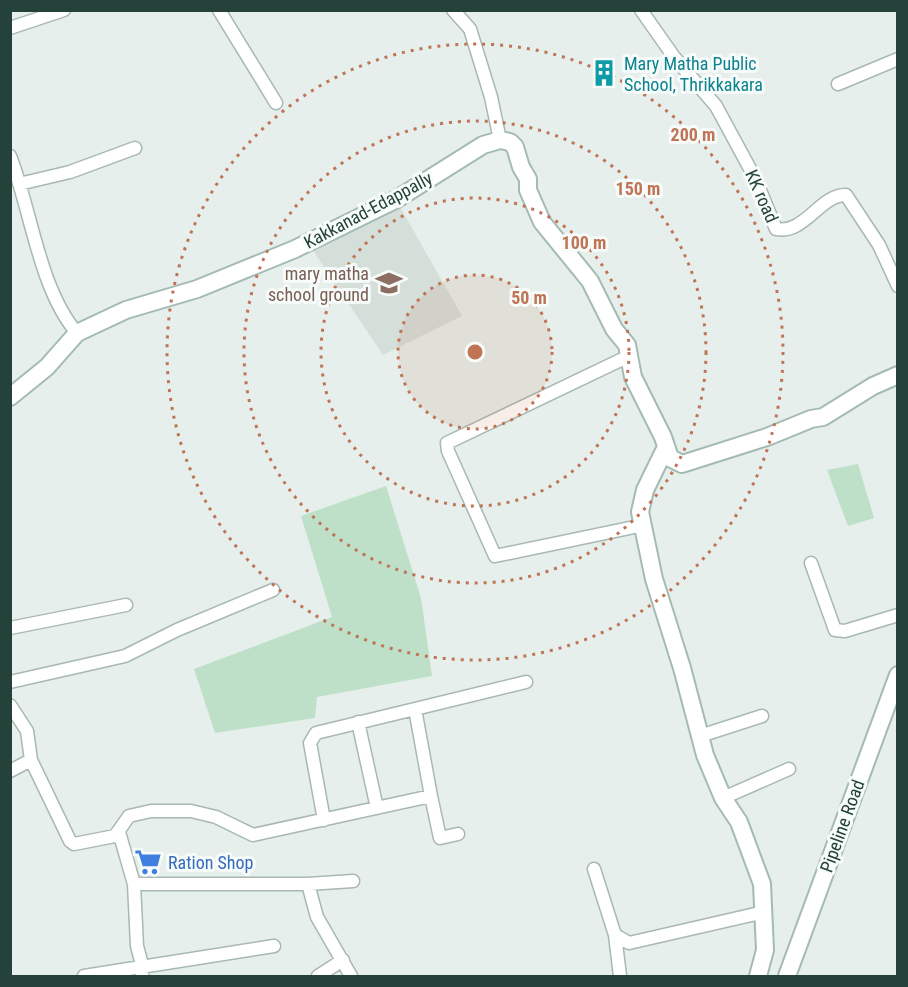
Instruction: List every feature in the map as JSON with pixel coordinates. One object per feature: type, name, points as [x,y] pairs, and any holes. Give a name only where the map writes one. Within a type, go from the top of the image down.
[{"type":"street","points":[[10,28],[64,10]]},
{"type":"street","points":[[219,10],[276,103]]},
{"type":"street","points":[[453,10],[470,29],[491,97],[500,140],[510,142],[515,147],[521,167],[528,179],[528,190],[539,216],[590,281],[614,329],[627,345],[633,377],[670,458],[682,464],[767,437],[811,419],[823,417],[873,386],[897,375]]},
{"type":"street","name":"KK road","points":[[641,10],[674,57],[716,106],[755,178],[776,229],[792,226],[833,198],[846,195],[879,245],[897,286]]},
{"type":"street","points":[[838,84],[897,59]]},
{"type":"street","name":"Kakkanad-Edappally","points":[[10,397],[47,367],[77,333],[126,310],[197,289],[295,249],[397,199],[483,145],[500,140]]},
{"type":"street","points":[[19,184],[78,170],[135,148]]},
{"type":"street","points":[[10,156],[40,257],[57,298],[77,333]]},
{"type":"street","points":[[629,356],[447,443],[448,451],[495,556],[644,525]]},
{"type":"street","points":[[666,447],[645,490],[640,512],[654,579],[682,668],[700,736],[723,798],[739,822],[751,849],[762,884],[765,950],[758,976]]},
{"type":"street","points":[[811,563],[835,630],[845,631],[897,615]]},
{"type":"street","points":[[10,682],[125,656],[177,630],[273,590]]},
{"type":"street","points":[[10,628],[126,605]]},
{"type":"street","name":"Pipeline Road","points":[[787,976],[897,675]]},
{"type":"street","points":[[324,820],[310,743],[320,730],[526,682]]},
{"type":"street","points":[[10,705],[27,731],[31,760],[70,841],[79,845],[109,839],[119,832],[129,816],[151,811],[175,810],[204,813],[253,835],[431,796]]},
{"type":"street","points":[[415,709],[440,838],[458,834]]},
{"type":"street","points":[[700,736],[762,716]]},
{"type":"street","points":[[358,722],[376,808]]},
{"type":"street","points":[[10,771],[31,760]]},
{"type":"street","points":[[723,798],[789,769]]},
{"type":"street","points":[[119,832],[134,884],[137,946],[142,971]]},
{"type":"street","points":[[594,869],[615,935],[620,976]]},
{"type":"street","points":[[134,884],[308,884],[353,881]]},
{"type":"street","points":[[308,884],[317,917],[351,976]]},
{"type":"street","points":[[615,935],[629,943],[764,912]]},
{"type":"street","points":[[84,976],[142,971],[274,946]]},
{"type":"street","points":[[318,976],[343,960]]},
{"type":"shaded area","name":"mary matha school ground","points":[[400,207],[462,316],[383,355],[312,249]]},
{"type":"green space","points":[[858,464],[874,518],[848,526],[827,470]]},
{"type":"green space","points":[[386,486],[421,598],[432,676],[317,697],[315,718],[215,733],[194,669],[332,617],[301,516]]},
{"type":"place","name":"Mary Matha Public School, Thrikkakara","points":[[604,73]]},
{"type":"place","name":"mary matha school ground","points":[[389,283]]},
{"type":"place","name":"Ration Shop","points":[[148,862]]}]
